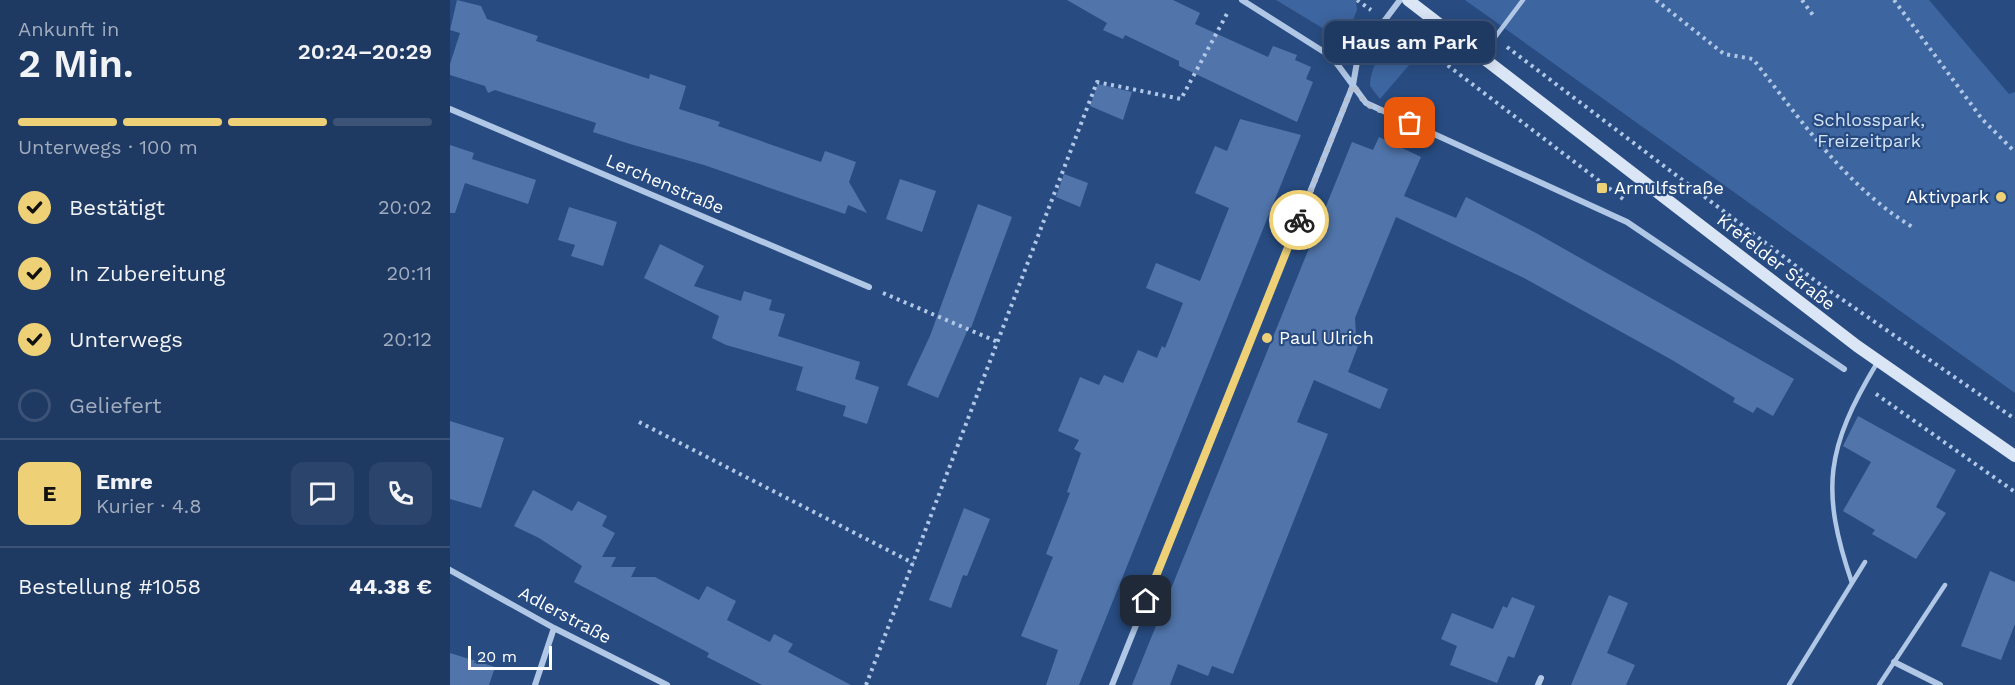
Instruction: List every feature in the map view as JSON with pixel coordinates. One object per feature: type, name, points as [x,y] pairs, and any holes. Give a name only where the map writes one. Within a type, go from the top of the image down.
[{"type":"main road","name":"Krefelder Straße","points":[[1408,0],[1879,361],[2015,456]]},
{"type":"street","points":[[1242,0],[1332,57],[1366,104],[1627,222],[1844,369]]},
{"type":"street","points":[[1112,685],[1353,85],[1358,56],[1400,0]]},
{"type":"street","name":"Lerchenstraße","points":[[450,108],[869,287]]},
{"type":"street","name":"Adlerstraße","points":[[450,570],[554,628],[668,685]]},
{"type":"street","points":[[535,685],[554,628]]},
{"type":"street","points":[[1894,662],[1940,685]]},
{"type":"street","points":[[1538,685],[1541,678]]},
{"type":"lane","points":[[1482,56],[1523,0]]},
{"type":"lane","points":[[1852,583],[1831,505],[1831,477],[1835,453],[1847,419],[1879,361]]},
{"type":"lane","points":[[1789,685],[1865,562]]},
{"type":"lane","points":[[1879,685],[1945,585]]},
{"type":"path","points":[[866,685],[1096,82],[1181,99],[1234,0]]},
{"type":"path","points":[[1656,0],[1724,54],[1753,59],[1836,164],[1887,212],[1914,228]]},
{"type":"path","points":[[1802,0],[1815,18]]},
{"type":"path","points":[[1894,0],[1982,119],[2015,152]]},
{"type":"path","points":[[1494,38],[1817,282],[2015,419]]},
{"type":"path","points":[[869,287],[998,342]]},
{"type":"path","points":[[639,422],[913,563]]},
{"type":"green space","points":[[1276,0],[1356,0],[1357,10],[1349,30],[1334,35]]},
{"type":"green space","name":"Schlosspark, Freizeitpark","points":[[1465,0],[1929,0],[2009,94],[2015,92],[2015,393]]},
{"type":"green space","points":[[1409,40],[1422,50],[1380,99],[1370,86],[1376,62],[1393,45]]},
{"type":"building","points":[[457,0],[481,6],[487,19],[538,36],[536,41],[649,79],[650,74],[686,86],[679,109],[720,122],[718,126],[821,162],[825,151],[856,162],[849,182],[867,213],[848,205],[845,214],[704,165],[593,132],[596,123],[495,90],[488,93],[485,86],[450,75],[450,64],[460,33],[450,30]]},
{"type":"building","points":[[1067,0],[1173,0],[1200,13],[1195,24],[1268,57],[1273,46],[1297,55],[1295,60],[1311,67],[1306,79],[1313,82],[1297,122],[1179,66],[1179,61],[1125,35],[1123,39],[1103,30],[1107,23]]},
{"type":"building","points":[[1098,84],[1132,92],[1123,120],[1090,106]]},
{"type":"building","points":[[1240,119],[1301,135],[1079,685],[1046,685],[1058,650],[1021,636],[1053,557],[1046,554],[1070,493],[1067,492],[1081,453],[1074,449],[1079,440],[1058,431],[1080,377],[1099,385],[1104,375],[1123,383],[1138,350],[1157,358],[1162,346],[1165,348],[1183,303],[1146,288],[1156,263],[1200,281],[1229,208],[1195,193],[1215,146],[1227,151]]},
{"type":"building","points":[[1379,137],[1421,157],[1404,196],[1456,218],[1466,197],[1536,233],[1794,379],[1773,416],[1757,407],[1753,413],[1733,402],[1735,398],[1672,360],[1524,278],[1396,217],[1355,318],[1356,335],[1361,338],[1348,372],[1388,389],[1380,409],[1314,380],[1297,422],[1328,434],[1233,674],[1212,666],[1208,676],[1178,664],[1170,685],[1132,685],[1352,142],[1373,150]]},
{"type":"building","points":[[450,145],[474,153],[472,159],[536,180],[528,204],[465,183],[455,213],[450,213]]},
{"type":"building","points":[[1064,174],[1088,183],[1080,207],[1056,197]]},
{"type":"building","points":[[900,179],[936,191],[922,232],[886,219]]},
{"type":"building","points":[[978,204],[1012,217],[971,328],[969,327],[938,398],[907,385],[930,336]]},
{"type":"building","points":[[569,207],[617,222],[603,266],[571,256],[575,245],[558,240]]},
{"type":"building","points":[[660,244],[704,266],[694,286],[741,301],[744,291],[772,300],[769,310],[785,314],[778,336],[860,362],[855,379],[879,387],[867,424],[843,416],[846,406],[796,390],[803,367],[726,345],[712,338],[719,316],[644,278]]},
{"type":"building","points":[[1858,416],[1956,470],[1936,507],[1946,513],[1916,559],[1872,534],[1875,530],[1843,511],[1871,462],[1843,446]]},
{"type":"building","points":[[450,421],[504,438],[481,508],[450,499]]},
{"type":"building","points":[[533,490],[572,511],[578,501],[607,516],[602,526],[615,533],[602,557],[616,557],[611,567],[636,567],[631,577],[655,577],[699,600],[707,586],[736,601],[727,620],[770,642],[774,634],[793,644],[788,652],[851,685],[762,685],[707,657],[709,653],[574,582],[582,566],[539,538],[514,526]]},
{"type":"building","points":[[964,508],[990,519],[967,576],[963,575],[951,608],[929,600]]},
{"type":"building","points":[[1990,571],[2015,582],[2015,624],[2001,660],[1961,646]]},
{"type":"building","points":[[1609,595],[1628,603],[1607,653],[1635,665],[1626,685],[1571,685]]},
{"type":"building","points":[[1512,597],[1535,606],[1514,658],[1508,656],[1497,683],[1450,665],[1457,646],[1441,639],[1452,613],[1493,629],[1503,606],[1507,608]]},
{"type":"building","points":[[450,653],[495,667],[489,685],[450,685]]},
{"type":"way so far","points":[[1299,220],[1353,85],[1366,104],[1410,123]]},
{"type":"place","name":"Haus am Park","points":[[1410,123]]},
{"type":"place","name":"Arnulfstraße","points":[[1602,188]]},
{"type":"place","name":"Aktivpark","points":[[2001,197]]},
{"type":"place","name":"Paul Ulrich","points":[[1267,338]]},
{"type":"route","points":[[1146,601],[1299,220]]}]
